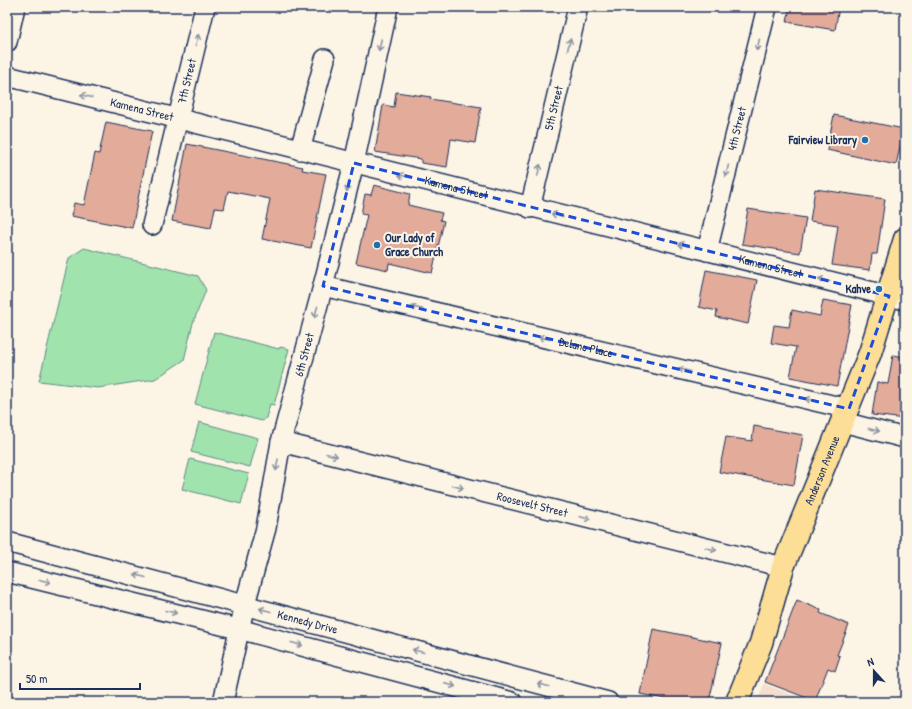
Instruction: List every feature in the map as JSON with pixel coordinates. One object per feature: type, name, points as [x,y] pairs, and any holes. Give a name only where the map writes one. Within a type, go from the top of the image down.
[{"type":"main road","name":"Anderson Avenue","points":[[737,702],[761,643],[783,567],[870,353],[897,298],[905,239]]},
{"type":"street","points":[[7,42],[15,7]]},
{"type":"street","name":"7th Street","points":[[152,225],[205,7]]},
{"type":"street","name":"6th Street","points":[[223,702],[245,604],[266,528],[281,442],[354,164],[388,7]]},
{"type":"street","name":"5th Street","points":[[530,208],[578,7]]},
{"type":"street","name":"4th Street","points":[[707,251],[767,7]]},
{"type":"street","points":[[300,150],[325,59]]},
{"type":"street","name":"Kamena Street","points":[[7,76],[530,208],[897,298]]},
{"type":"street","name":"Delano Place","points":[[323,286],[846,415],[905,438]]},
{"type":"street","name":"Roosevelt Street","points":[[281,442],[783,567]]},
{"type":"street","name":"Kennedy Drive","points":[[7,542],[245,604],[601,701]]},
{"type":"street","points":[[7,572],[240,629],[512,702]]},
{"type":"street","points":[[377,666],[382,642]]},
{"type":"street","points":[[481,694],[485,669]]},
{"type":"highlighted area","points":[[354,163],[889,296],[849,409],[323,286]]},
{"type":"shaded area","points":[[764,684],[811,702],[757,702]]},
{"type":"green space","points":[[84,248],[198,276],[206,290],[193,323],[184,360],[155,379],[98,388],[39,381],[69,258]]},
{"type":"green space","points":[[214,332],[279,349],[280,347],[289,349],[274,405],[270,404],[266,418],[262,421],[195,404]]},
{"type":"green space","points":[[199,422],[258,438],[250,467],[191,452]]},
{"type":"green space","points":[[190,459],[249,474],[241,504],[182,489]]},
{"type":"building","points":[[790,7],[839,7],[835,30],[787,22]]},
{"type":"building","points":[[396,92],[481,107],[475,143],[451,139],[447,167],[421,163],[421,159],[375,152],[383,105],[394,107]]},
{"type":"building","name":"Fairview Library","points":[[834,115],[904,129],[896,165],[827,150]]},
{"type":"building","points":[[106,122],[152,131],[132,228],[71,216],[74,203],[84,205],[95,153],[99,154]]},
{"type":"building","points":[[187,144],[303,167],[302,170],[326,174],[311,248],[262,239],[270,199],[228,191],[224,209],[215,208],[211,228],[172,221]]},
{"type":"building","name":"Our Lady of Grace Church","points":[[374,185],[410,194],[408,205],[442,213],[440,220],[444,221],[432,273],[389,263],[388,270],[356,263],[367,215],[361,214],[365,194],[371,195]]},
{"type":"building","points":[[815,189],[885,199],[877,254],[872,254],[870,270],[832,265],[838,225],[810,221]]},
{"type":"building","points":[[748,209],[806,218],[800,253],[742,244]]},
{"type":"building","points":[[706,270],[757,280],[748,324],[716,317],[717,311],[699,307]]},
{"type":"building","points":[[823,300],[852,305],[837,386],[790,377],[796,347],[771,343],[774,325],[789,327],[792,310],[820,316]]},
{"type":"building","points":[[893,355],[905,357],[905,419],[872,415],[877,382],[888,384]]},
{"type":"building","points":[[754,426],[803,435],[794,485],[719,472],[726,437],[752,441]]},
{"type":"building","points":[[797,600],[821,610],[820,613],[849,625],[837,655],[840,656],[835,671],[828,668],[815,701],[765,682]]},
{"type":"building","points":[[653,629],[722,643],[709,702],[679,702],[640,694]]},
{"type":"place","name":"Fairview Library","points":[[865,140]]},
{"type":"place","name":"Our Lady of Grace Church","points":[[377,245]]},
{"type":"place","name":"Kahve","points":[[879,289]]}]
